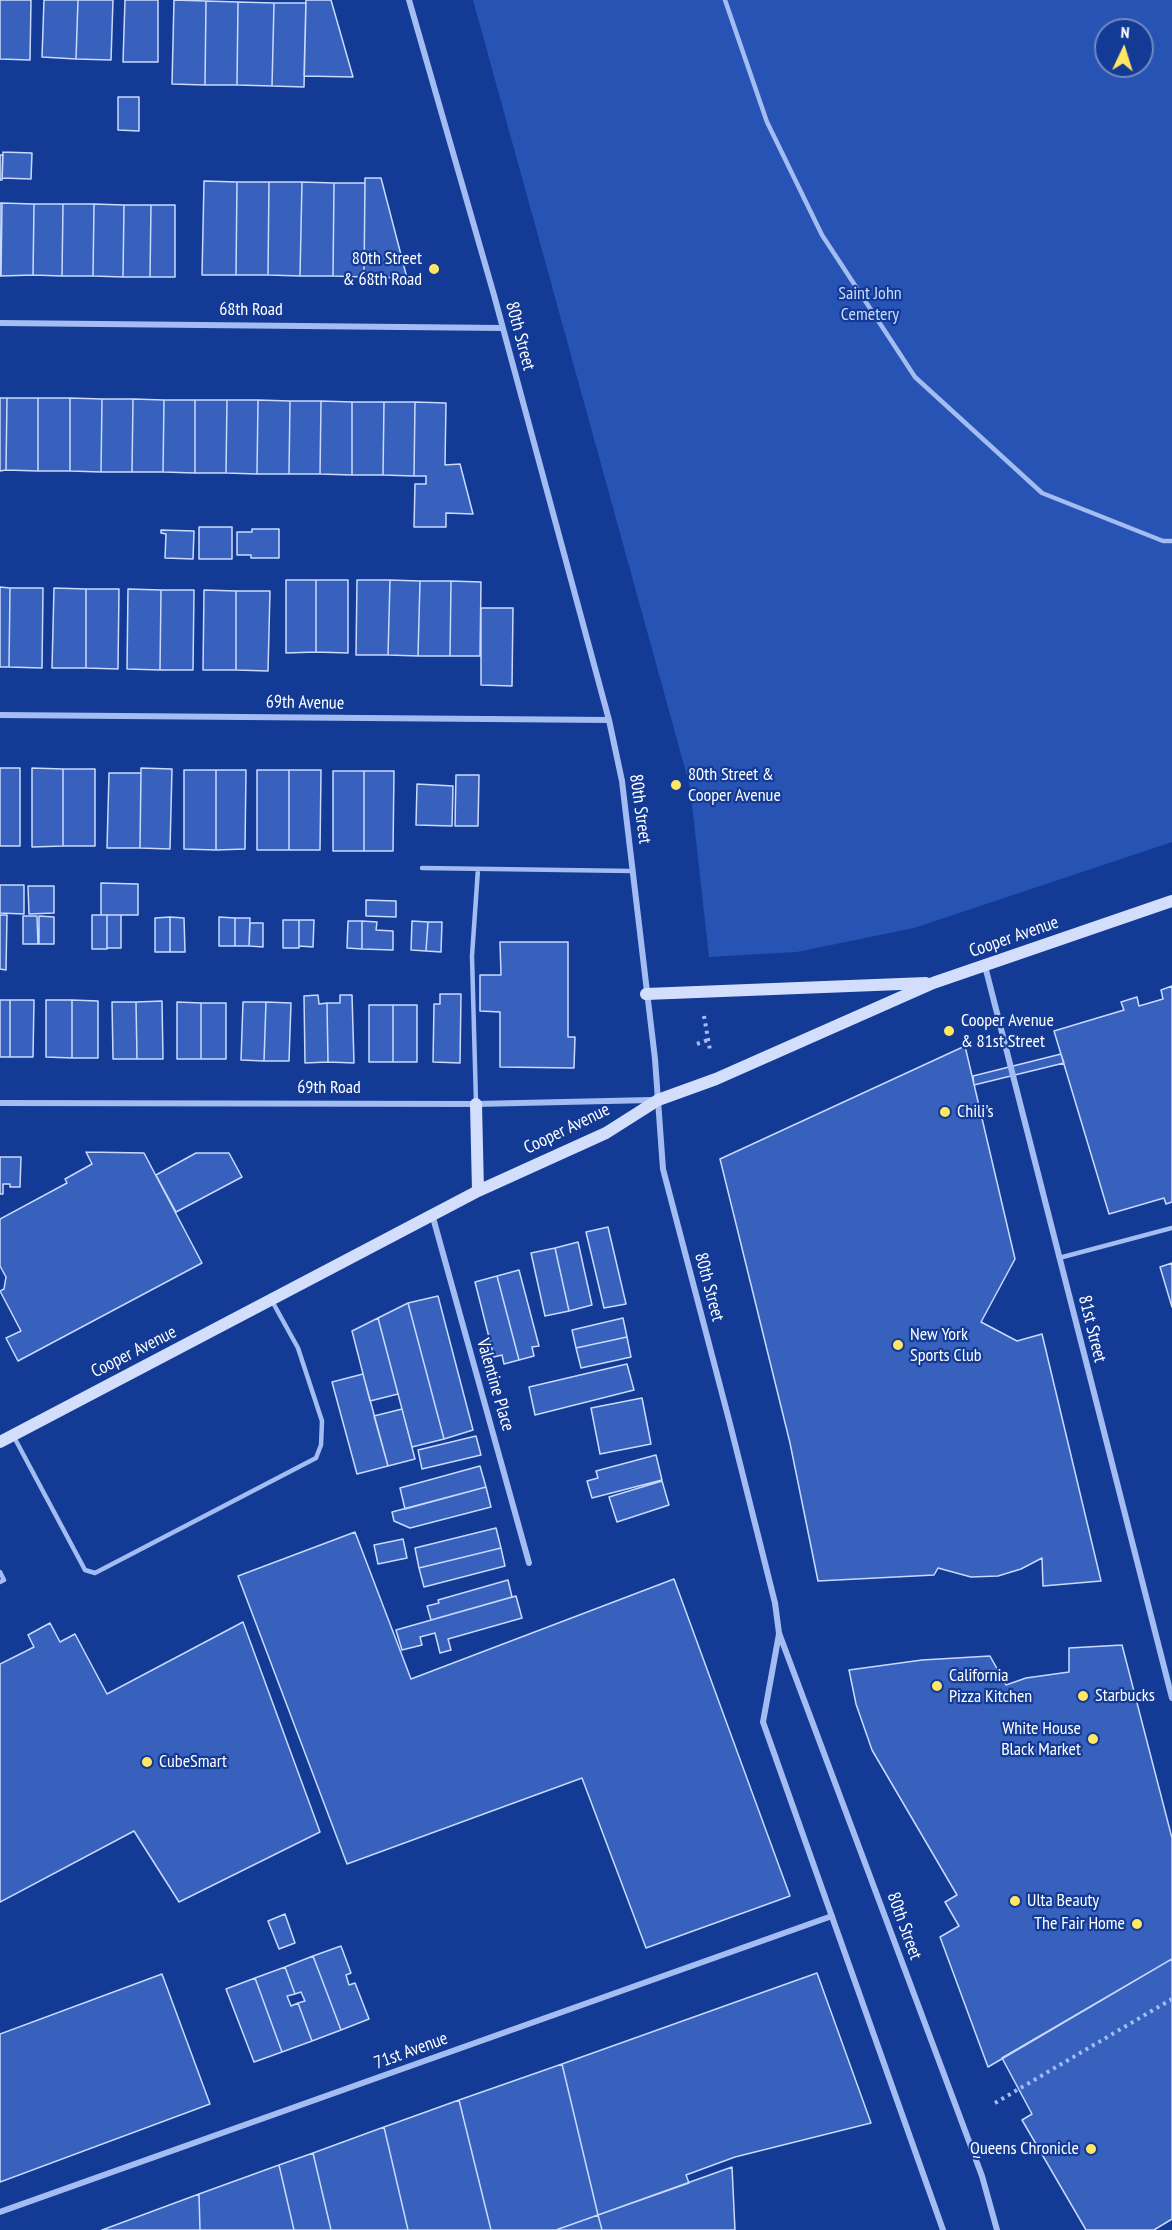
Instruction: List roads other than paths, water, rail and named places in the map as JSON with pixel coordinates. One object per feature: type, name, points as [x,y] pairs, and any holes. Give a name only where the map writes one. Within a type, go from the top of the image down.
[{"type":"main road","name":"Cooper Avenue","points":[[0,1442],[478,1191],[606,1133],[658,1100],[735,1071],[933,983],[1172,901]]},
{"type":"main road","points":[[646,994],[933,983]]},
{"type":"main road","points":[[476,1104],[478,1191]]},
{"type":"street","name":"80th Street","points":[[409,0],[502,328],[609,720],[622,781],[658,1100],[663,1169],[729,1420],[774,1603],[779,1633],[982,2176],[997,2230]]},
{"type":"street","name":"68th Road","points":[[0,323],[502,328]]},
{"type":"street","name":"69th Avenue","points":[[0,715],[609,720]]},
{"type":"street","name":"81st Street","points":[[985,966],[1172,1698]]},
{"type":"street","name":"69th Road","points":[[0,1102],[476,1104],[658,1100]]},
{"type":"street","name":"Valentine Place","points":[[432,1215],[529,1563]]},
{"type":"street","name":"80th Street","points":[[779,1633],[763,1722],[943,2230]]},
{"type":"street","name":"71st Avenue","points":[[0,2212],[832,1916]]},
{"type":"lane","points":[[725,0],[767,122],[822,235],[915,377],[1042,493],[1163,540],[1172,541]]},
{"type":"lane","points":[[422,868],[632,871]]},
{"type":"lane","points":[[476,1104],[472,956],[478,869]]},
{"type":"lane","points":[[1059,1258],[1172,1228]]},
{"type":"lane","points":[[13,1435],[85,1570],[95,1573],[316,1458],[321,1445],[322,1421],[298,1348],[272,1301]]},
{"type":"lane","points":[[0,1572],[3,1580],[0,1582]]},
{"type":"place","name":"80th Street & 68th Road","points":[[434,269]]},
{"type":"place","name":"80th Street & Cooper Avenue","points":[[676,785]]},
{"type":"place","name":"Cooper Avenue & 81st Street","points":[[949,1031]]},
{"type":"place","name":"Chili's","points":[[945,1112]]},
{"type":"place","name":"New York Sports Club","points":[[898,1345]]},
{"type":"place","name":"California Pizza Kitchen","points":[[937,1686]]},
{"type":"place","name":"Starbucks","points":[[1083,1696]]},
{"type":"place","name":"White House Black Market","points":[[1093,1739]]},
{"type":"place","name":"CubeSmart","points":[[147,1762]]},
{"type":"place","name":"Ulta Beauty","points":[[1015,1901]]},
{"type":"place","name":"The Fair Home","points":[[1137,1924]]},
{"type":"place","name":"Queens Chronicle","points":[[1091,2149]]},
{"type":"park label","name":"Saint John Cemetery","points":[[870,304]]}]
